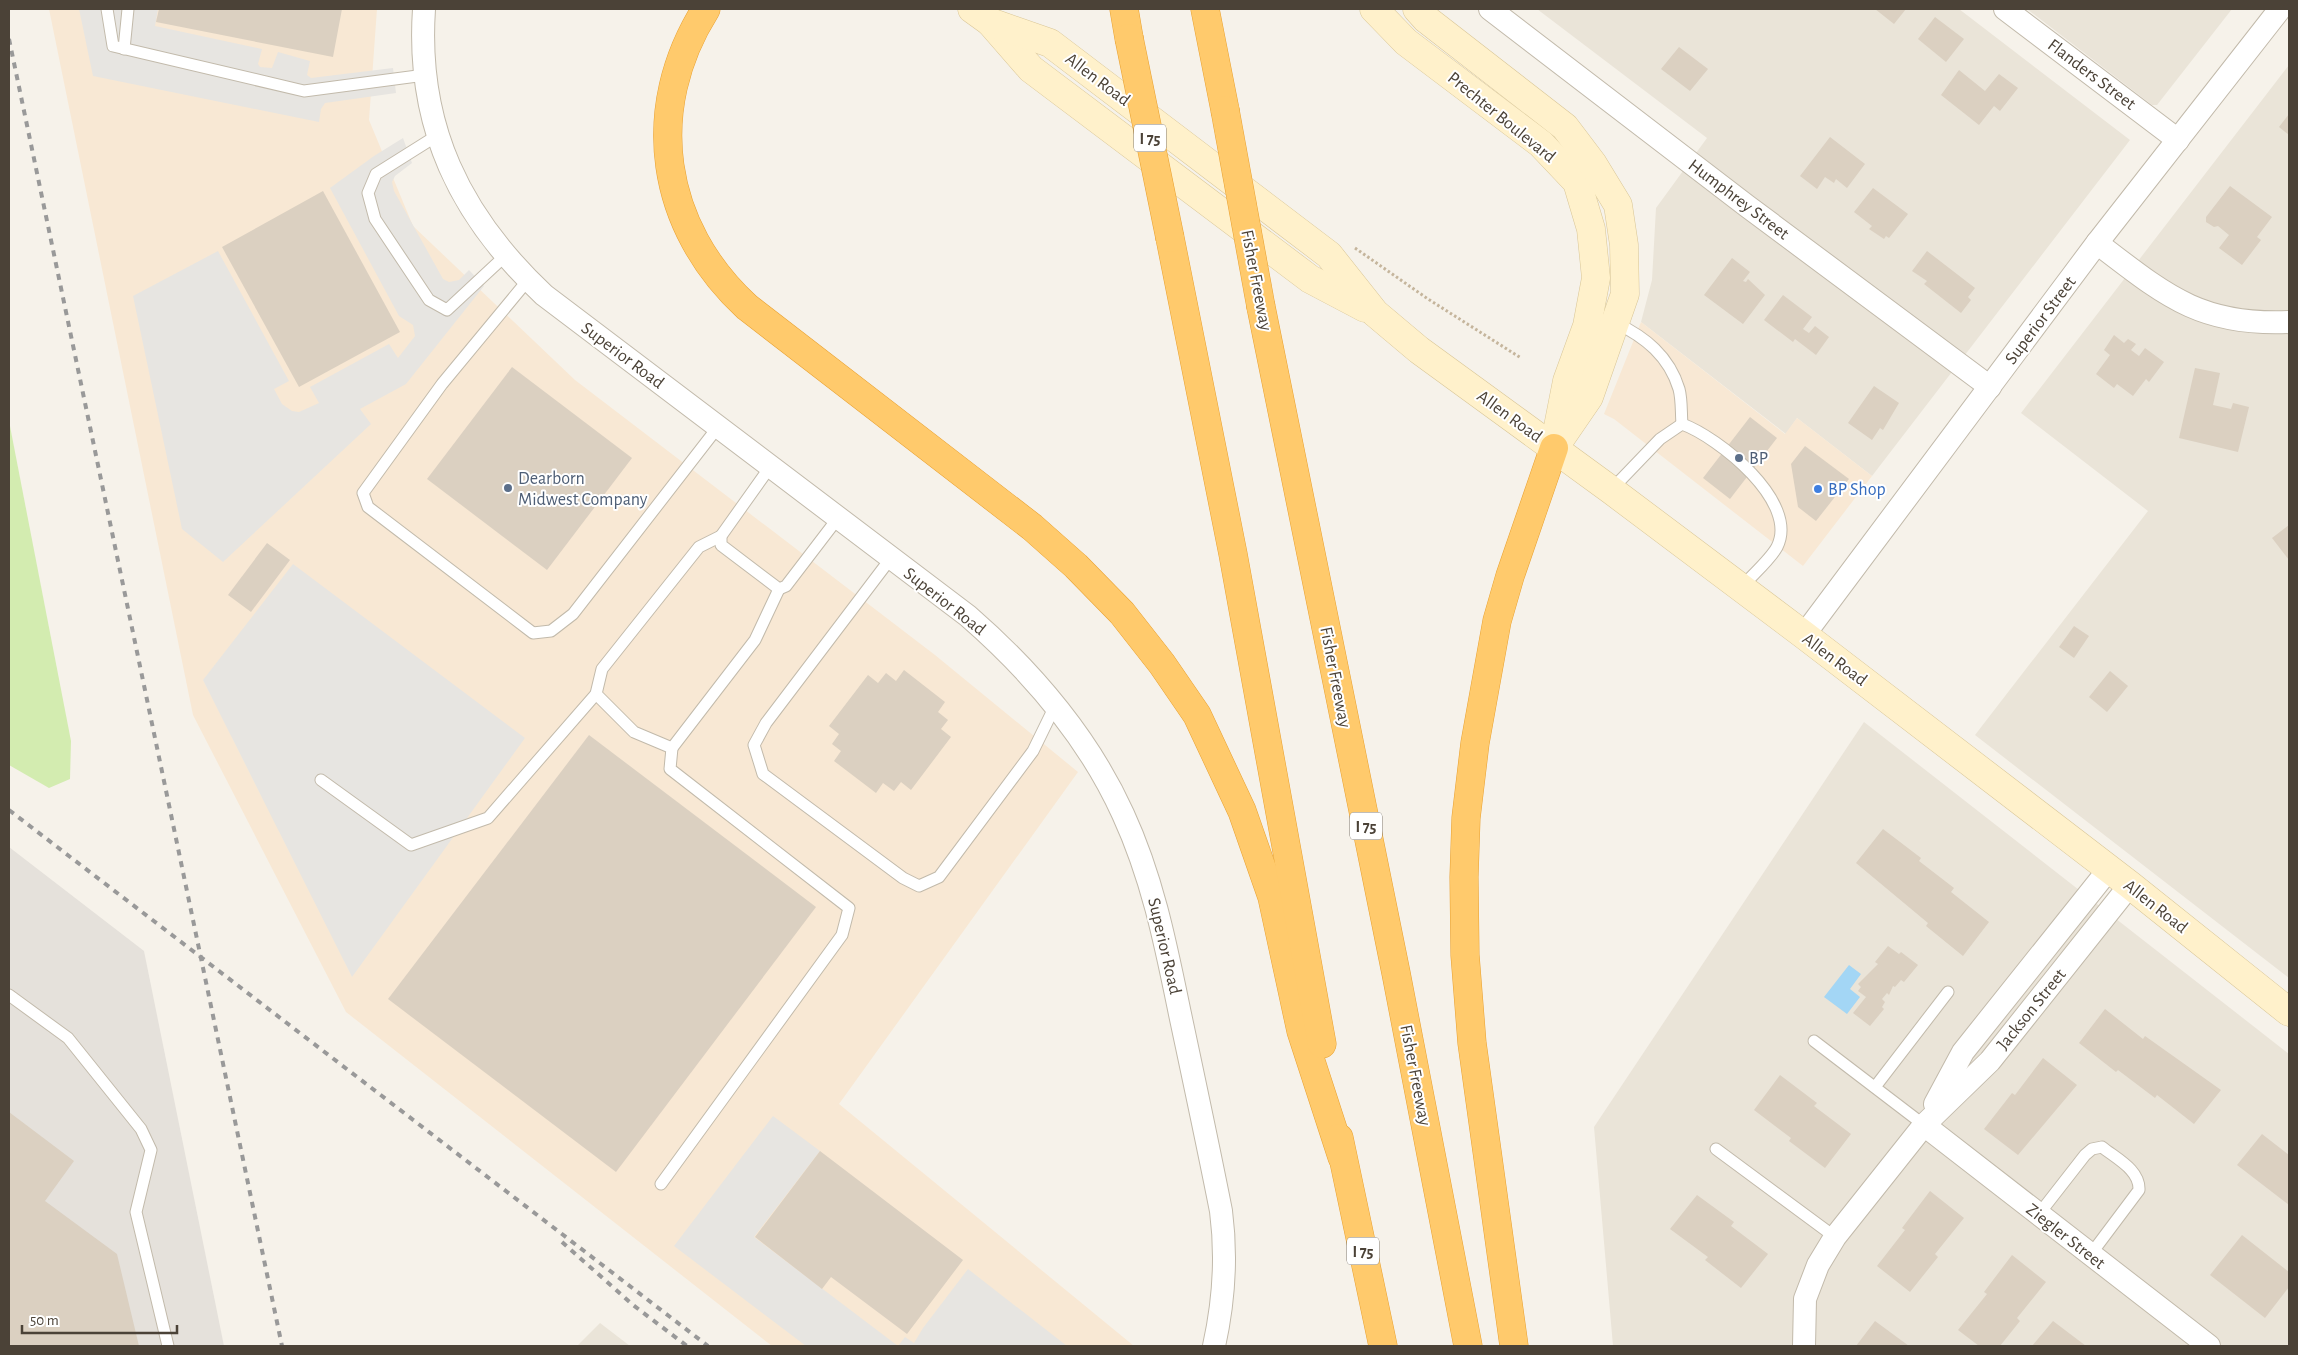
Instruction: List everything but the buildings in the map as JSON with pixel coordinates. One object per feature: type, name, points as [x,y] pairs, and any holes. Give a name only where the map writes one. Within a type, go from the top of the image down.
[{"type":"highway","points":[[706,9],[684,51],[673,86],[668,128],[673,186],[693,240],[716,276],[747,307],[1032,526],[1076,566],[1122,614],[1162,664],[1197,715],[1242,811],[1272,897],[1301,1032],[1342,1157]]},
{"type":"highway","name":"I 75","points":[[1124,9],[1233,554],[1342,1157],[1383,1346]]},
{"type":"highway","name":"Fisher Freeway","points":[[1205,9],[1262,307],[1396,973],[1468,1346]]},
{"type":"highway","points":[[1514,1346],[1472,1043],[1465,955],[1464,877],[1466,818],[1475,743],[1497,621],[1510,576],[1554,448]]},
{"type":"main road","name":"Prechter Boulevard","points":[[1374,9],[1406,42],[1540,144],[1577,182],[1591,229],[1596,278],[1587,326],[1567,381],[1554,448]]},
{"type":"main road","name":"Prechter Boulevard","points":[[1417,9],[1426,19],[1565,127],[1593,164],[1618,205],[1624,245],[1625,294],[1589,397],[1554,448]]},
{"type":"main road","name":"Allen Road","points":[[981,15],[1050,43],[1329,255],[1375,313],[1419,350],[1611,490],[1804,635],[2119,877],[2289,1012]]},
{"type":"street","name":"Superior Road","points":[[424,9],[425,75],[428,100],[438,135],[456,181],[473,213],[505,256],[544,295],[994,639],[1030,676],[1080,738],[1123,813],[1146,871],[1161,922],[1221,1211],[1224,1238],[1224,1293],[1214,1346]]},
{"type":"street","name":"Humphrey Street","points":[[1490,9],[1740,200],[1990,387]]},
{"type":"street","name":"Flanders Street","points":[[2005,9],[2178,140]]},
{"type":"street","name":"Superior Street","points":[[1804,635],[2097,243],[2280,9]]},
{"type":"street","points":[[2097,243],[2174,300],[2200,311],[2246,322],[2289,322]]},
{"type":"street","name":"Jackson Street","points":[[1804,1346],[1805,1299],[1818,1265],[1835,1237],[1924,1125],[1963,1052],[2119,877]]},
{"type":"street","name":"Ziegler Street","points":[[1924,1125],[2209,1346]]},
{"type":"lane","points":[[107,9],[112,46],[304,91],[425,75]]},
{"type":"lane","points":[[124,49],[128,9]]},
{"type":"lane","points":[[438,135],[376,174],[368,193],[375,219],[429,300],[447,310],[505,256]]},
{"type":"lane","points":[[528,280],[442,384],[363,493],[368,508],[533,634],[551,631],[573,614],[718,427]]},
{"type":"lane","points":[[1615,322],[1637,333],[1656,348],[1671,369],[1680,390],[1682,424]]},
{"type":"lane","points":[[1611,490],[1660,439],[1682,424]]},
{"type":"lane","points":[[1682,424],[1699,431],[1758,479],[1779,514],[1780,531],[1777,548],[1741,588]]},
{"type":"lane","points":[[321,780],[411,845],[488,818],[596,694],[602,669],[699,548],[721,536],[770,467]]},
{"type":"lane","points":[[661,1184],[842,935],[849,908],[670,769],[672,748],[755,640],[779,589],[786,586],[838,518]]},
{"type":"lane","points":[[721,536],[722,545],[779,589]]},
{"type":"lane","points":[[890,558],[766,723],[754,745],[762,774],[903,878],[919,886],[940,877],[1033,751],[1055,706]]},
{"type":"lane","points":[[596,694],[634,732],[672,748]]},
{"type":"lane","points":[[1875,1088],[1948,992]]},
{"type":"lane","points":[[9,995],[68,1038],[142,1128],[151,1150],[136,1212],[168,1346]]},
{"type":"lane","points":[[1814,1041],[1924,1125]]},
{"type":"lane","points":[[2039,1214],[2085,1155],[2092,1149],[2102,1147],[2135,1173],[2140,1182],[2139,1190],[2091,1254]]},
{"type":"lane","points":[[1716,1149],[1835,1237]]},
{"type":"shaded area","points":[[49,9],[377,9],[369,120],[413,226],[575,380],[935,655],[1078,772],[839,1104],[1134,1346],[772,1346],[346,1012],[193,715]]},
{"type":"shaded area","points":[[79,9],[158,9],[155,26],[262,49],[258,64],[260,67],[272,68],[278,52],[310,61],[307,75],[311,78],[393,68],[396,93],[325,103],[321,109],[319,122],[93,76]]},
{"type":"shaded area","points":[[1537,9],[1959,9],[2130,140],[1872,476],[1797,418],[1786,434],[1641,322],[1652,280],[1656,208],[1707,138]]},
{"type":"shaded area","points":[[2027,9],[2232,9],[2157,105],[2152,105]]},
{"type":"shaded area","points":[[2289,65],[2289,978],[1975,735],[2148,511],[2021,413]]},
{"type":"shaded area","points":[[403,138],[412,163],[395,176],[392,182],[394,191],[443,279],[449,282],[459,280],[469,270],[484,286],[406,384],[360,409],[371,424],[223,562],[182,529],[133,296],[218,251],[289,381],[274,389],[282,404],[292,411],[299,412],[319,403],[310,387],[389,344],[398,358],[415,336],[413,325],[399,316],[330,188],[374,156]]},
{"type":"shaded area","points":[[1641,322],[1785,434],[1797,418],[1872,476],[1803,566],[1614,419],[1604,414]]},
{"type":"shaded area","points":[[293,564],[525,738],[352,977],[203,680]]},
{"type":"shaded area","points":[[1864,722],[2289,1054],[2289,1346],[1613,1346],[1594,1127]]},
{"type":"shaded area","points":[[9,847],[144,951],[224,1346],[9,1346]]},
{"type":"shaded area","points":[[773,1116],[820,1151],[754,1237],[898,1346],[806,1346],[674,1246]]},
{"type":"shaded area","points":[[968,1269],[1067,1346],[898,1346],[905,1337],[914,1343],[923,1328]]},
{"type":"shaded area","points":[[600,1323],[630,1346],[577,1346]]},
{"type":"green space","points":[[9,421],[71,741],[70,779],[49,788],[9,765]]},
{"type":"water","points":[[1849,965],[1861,974],[1850,989],[1860,997],[1847,1014],[1824,997]]},
{"type":"railway","points":[[9,39],[282,1346]]},
{"type":"railway","points":[[9,810],[708,1346]]},
{"type":"railway","points":[[562,1242],[633,1305],[687,1346]]},
{"type":"place","name":"BP","points":[[1739,458]]},
{"type":"place","name":"Dearborn Midwest Company","points":[[508,488]]},
{"type":"place","name":"BP Shop","points":[[1818,489]]}]
